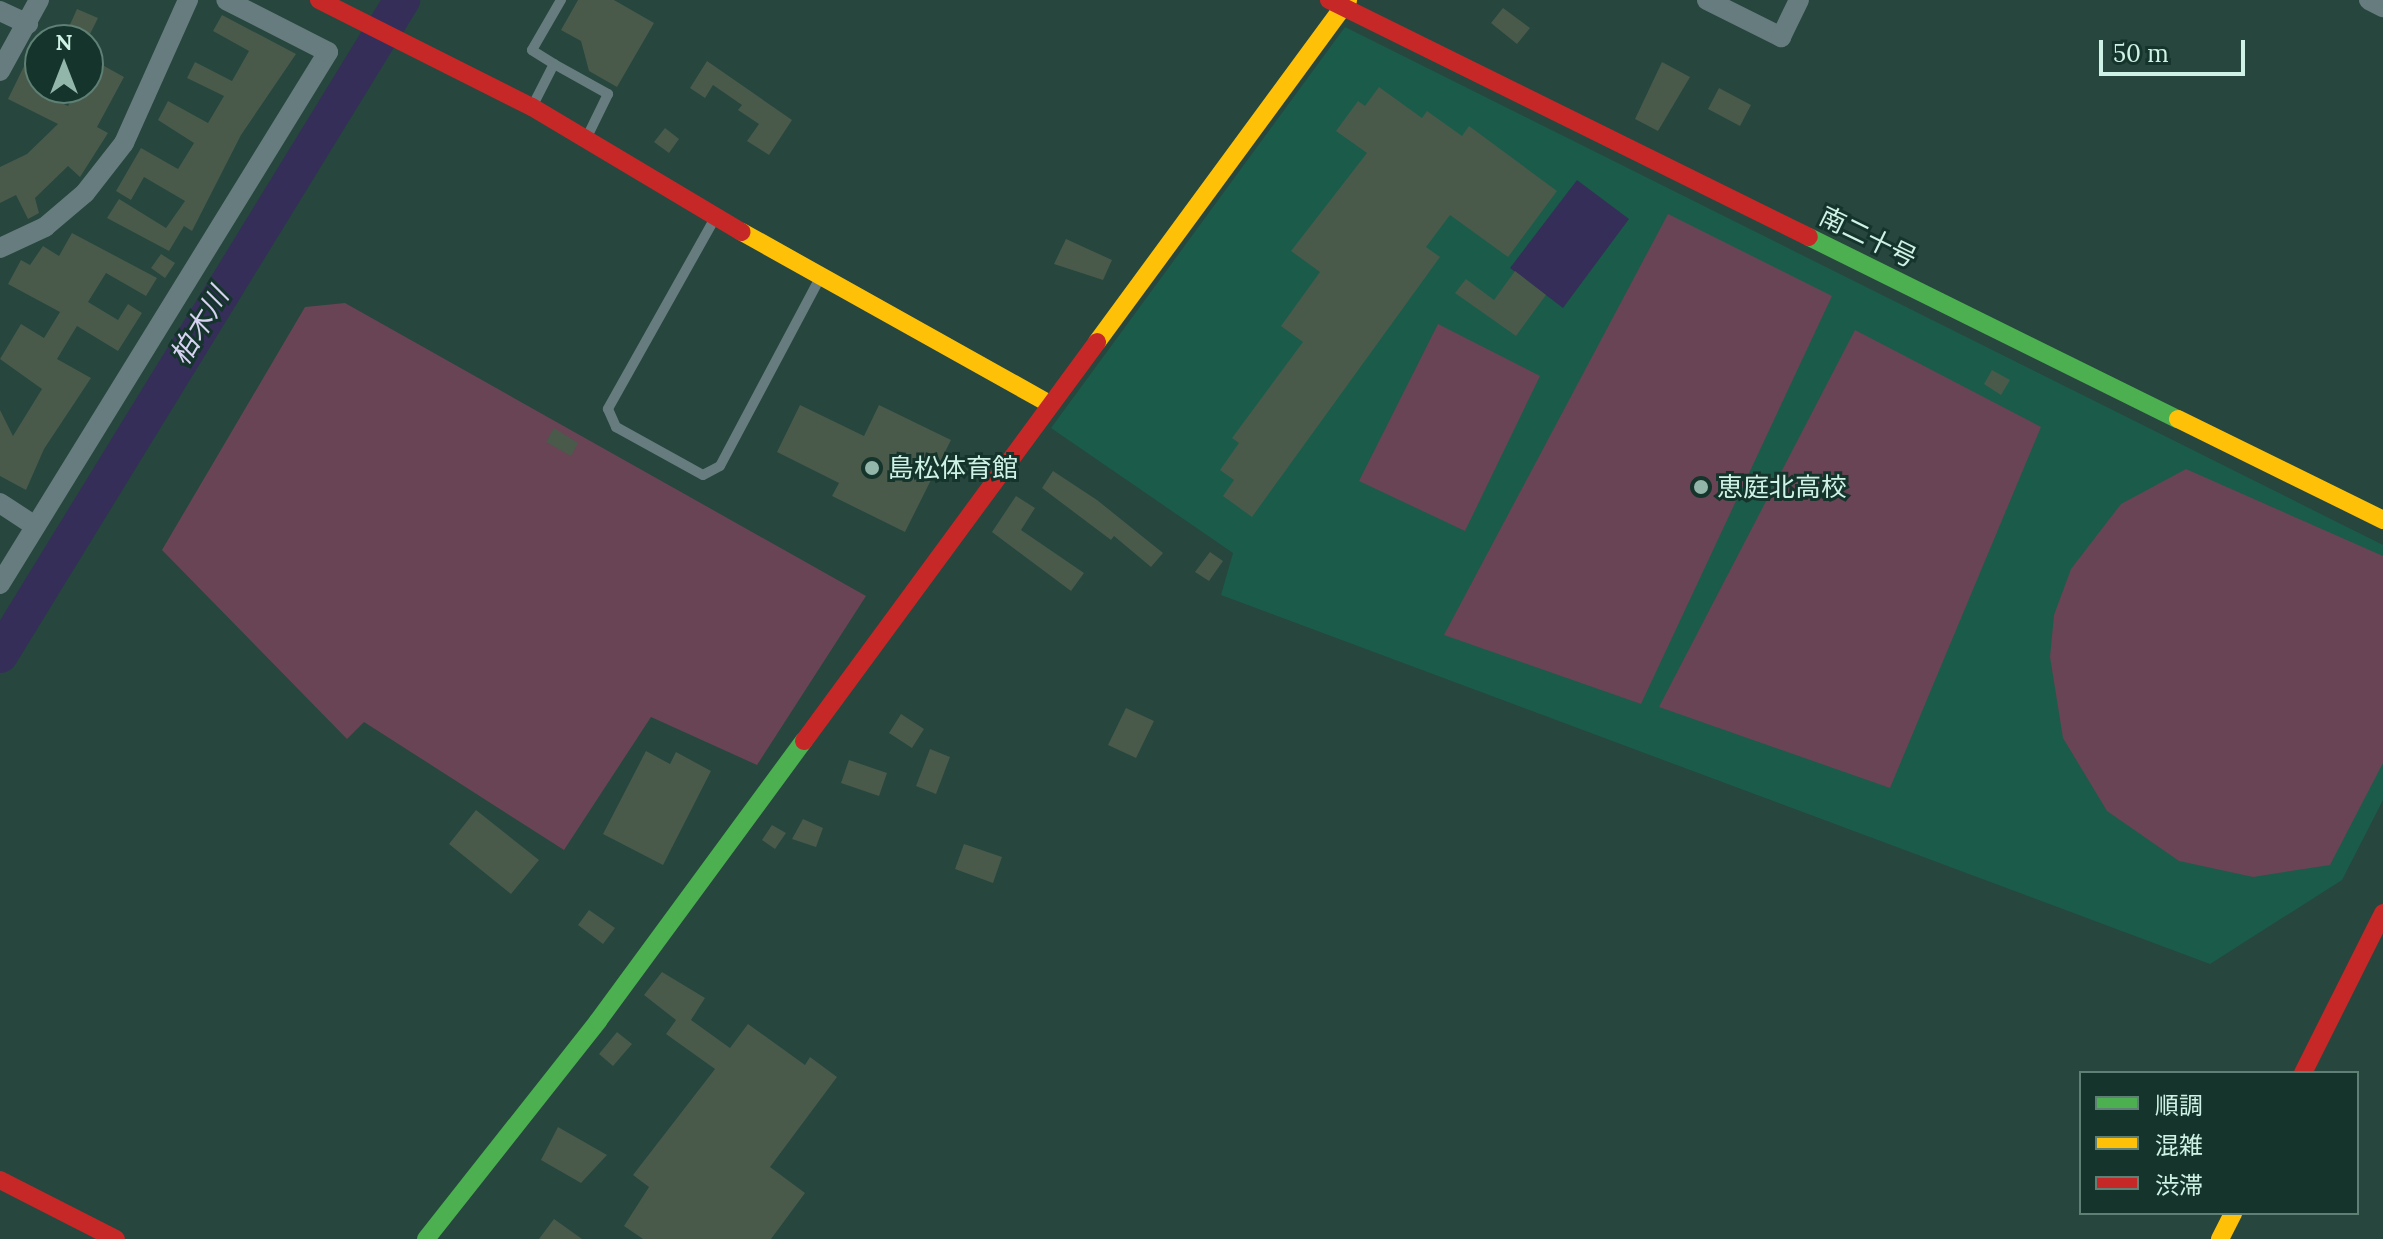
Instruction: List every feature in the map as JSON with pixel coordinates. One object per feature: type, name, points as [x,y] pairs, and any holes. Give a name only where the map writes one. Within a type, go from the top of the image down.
[{"type":"street","points":[[0,11],[28,24],[39,0]]},
{"type":"street","points":[[0,248],[45,227],[85,193],[124,143],[188,0]]},
{"type":"street","points":[[0,584],[328,52],[226,0]]},
{"type":"street","points":[[319,0],[532,107],[820,279],[1048,403]]},
{"type":"street","points":[[1707,0],[1781,37],[1799,0]]},
{"type":"street","points":[[2369,0],[2383,7]]},
{"type":"street","points":[[426,1239],[598,1021],[1340,2]]},
{"type":"street","name":"南二十号","points":[[1340,2],[2383,520]]},
{"type":"street","points":[[0,71],[24,31]]},
{"type":"street","points":[[0,503],[35,526]]},
{"type":"street","points":[[2304,1071],[2383,913]]},
{"type":"street","points":[[0,1180],[116,1239]]},
{"type":"street","points":[[2220,1239],[2232,1215]]},
{"type":"lane","points":[[561,0],[532,50],[608,94],[586,137]]},
{"type":"lane","points":[[532,107],[554,64]]},
{"type":"lane","points":[[715,217],[608,409],[616,427],[703,475],[720,466],[820,279]]},
{"type":"shaded area","name":"恵庭北高校","points":[[1345,27],[2383,545],[2383,800],[2342,880],[2210,964],[1221,595],[1233,553],[1051,428]]},
{"type":"shaded area","points":[[1577,180],[1629,219],[1563,308],[1510,268]]},
{"type":"shaded area","points":[[1668,214],[1832,296],[1641,704],[1444,635]]},
{"type":"shaded area","points":[[345,303],[866,596],[757,765],[651,717],[564,850],[364,722],[347,739],[162,550],[305,307]]},
{"type":"shaded area","points":[[1438,324],[1540,376],[1465,531],[1359,481]]},
{"type":"shaded area","points":[[1855,330],[2041,427],[1890,788],[1659,707]]},
{"type":"shaded area","points":[[2186,469],[2383,556],[2383,763],[2330,865],[2253,877],[2179,861],[2107,811],[2063,738],[2050,657],[2054,615],[2071,569],[2121,504]]},
{"type":"building","points":[[578,0],[614,0],[654,23],[617,87],[589,71],[581,41],[561,30]]},
{"type":"building","points":[[1503,8],[1530,28],[1517,44],[1491,23]]},
{"type":"building","points":[[77,9],[98,18],[95,24],[70,24]]},
{"type":"building","points":[[222,15],[296,54],[241,135],[192,231],[184,226],[169,251],[107,218],[119,199],[166,228],[185,201],[144,177],[131,200],[116,191],[141,148],[178,169],[194,143],[158,120],[168,101],[208,123],[224,96],[187,78],[195,62],[232,81],[249,51],[213,31]]},
{"type":"building","points":[[707,61],[792,120],[769,155],[747,141],[759,124],[738,110],[742,105],[713,85],[705,98],[690,88]]},
{"type":"building","points":[[1662,62],[1690,77],[1658,131],[1635,119]]},
{"type":"building","points":[[24,66],[24,104],[104,104],[104,66],[124,77],[97,127],[108,133],[80,177],[68,166],[35,198],[39,213],[28,219],[16,195],[0,203],[0,167],[27,154],[58,124],[8,99]]},
{"type":"building","points":[[1379,87],[1422,118],[1427,111],[1462,136],[1469,126],[1557,191],[1508,257],[1450,215],[1426,247],[1440,257],[1252,517],[1223,496],[1234,480],[1220,470],[1239,443],[1232,438],[1303,342],[1281,326],[1320,272],[1291,251],[1367,153],[1336,131],[1358,101],[1365,106]]},
{"type":"building","points":[[1719,88],[1751,105],[1740,126],[1708,109]]},
{"type":"building","points":[[665,128],[679,139],[669,153],[654,142]]},
{"type":"building","points":[[72,233],[157,278],[146,296],[106,273],[88,302],[118,320],[128,304],[142,313],[118,351],[77,326],[57,359],[91,378],[44,449],[26,490],[0,476],[0,410],[13,436],[42,389],[0,359],[21,324],[44,338],[60,312],[8,284],[21,260],[30,265],[43,246],[59,256]]},
{"type":"building","points":[[1066,239],[1112,260],[1103,280],[1054,264]]},
{"type":"building","points":[[161,254],[175,263],[165,278],[151,268]]},
{"type":"building","points":[[1515,271],[1546,295],[1516,336],[1455,293],[1466,279],[1494,300]]},
{"type":"building","points":[[1992,370],[2010,380],[2001,395],[1984,384]]},
{"type":"building","name":"島松体育館","points":[[800,405],[864,436],[879,405],[951,440],[905,532],[832,496],[839,483],[777,452]]},
{"type":"building","points":[[554,428],[578,443],[571,456],[546,442]]},
{"type":"building","points":[[1053,471],[1097,500],[1163,553],[1151,567],[1114,536],[1111,540],[1042,488]]},
{"type":"building","points":[[1016,496],[1035,508],[1021,530],[1084,573],[1071,591],[992,532]]},
{"type":"building","points":[[1210,552],[1223,561],[1209,581],[1195,572]]},
{"type":"building","points":[[1126,708],[1154,721],[1136,758],[1108,745]]},
{"type":"building","points":[[901,714],[924,729],[912,748],[889,733]]},
{"type":"building","points":[[930,749],[950,757],[936,794],[916,786]]},
{"type":"building","points":[[646,751],[670,764],[676,752],[711,771],[663,865],[603,834]]},
{"type":"building","points":[[849,760],[887,773],[879,796],[841,783]]},
{"type":"building","points":[[476,810],[539,860],[511,894],[449,844]]},
{"type":"building","points":[[803,819],[823,828],[816,847],[792,839]]},
{"type":"building","points":[[772,825],[786,833],[775,849],[762,840]]},
{"type":"building","points":[[964,844],[1002,857],[993,883],[955,869]]},
{"type":"building","points":[[589,910],[615,928],[603,944],[578,925]]},
{"type":"building","points":[[662,972],[705,998],[691,1020],[730,1048],[748,1024],[805,1065],[810,1057],[837,1077],[770,1167],[805,1193],[771,1239],[643,1239],[624,1226],[649,1187],[633,1175],[715,1069],[666,1034],[676,1020],[644,995]]},
{"type":"building","points":[[617,1032],[632,1044],[613,1066],[599,1054]]},
{"type":"building","points":[[558,1127],[607,1155],[581,1183],[541,1160]]},
{"type":"building","points":[[554,1219],[582,1239],[539,1239]]},
{"type":"waterway","name":"柏木川","points":[[0,655],[402,0]]},
{"type":"traffic: fast","points":[[1809,237],[2178,419]]},
{"type":"traffic: fast","points":[[426,1239],[598,1021],[804,741]]},
{"type":"traffic: slow","points":[[1097,342],[1348,0]]},
{"type":"traffic: slow","points":[[742,232],[1048,403]]},
{"type":"traffic: slow","points":[[2178,419],[2383,520]]},
{"type":"traffic: slow","points":[[2220,1239],[2232,1215]]},
{"type":"traffic: jam","points":[[319,0],[532,107],[742,232]]},
{"type":"traffic: jam","points":[[1329,0],[1809,237]]},
{"type":"traffic: jam","points":[[804,741],[1097,342]]},
{"type":"traffic: jam","points":[[2304,1071],[2383,913]]},
{"type":"traffic: jam","points":[[0,1180],[116,1239]]},
{"type":"place","name":"島松体育館","points":[[872,468]]},
{"type":"place","name":"恵庭北高校","points":[[1701,487]]}]
